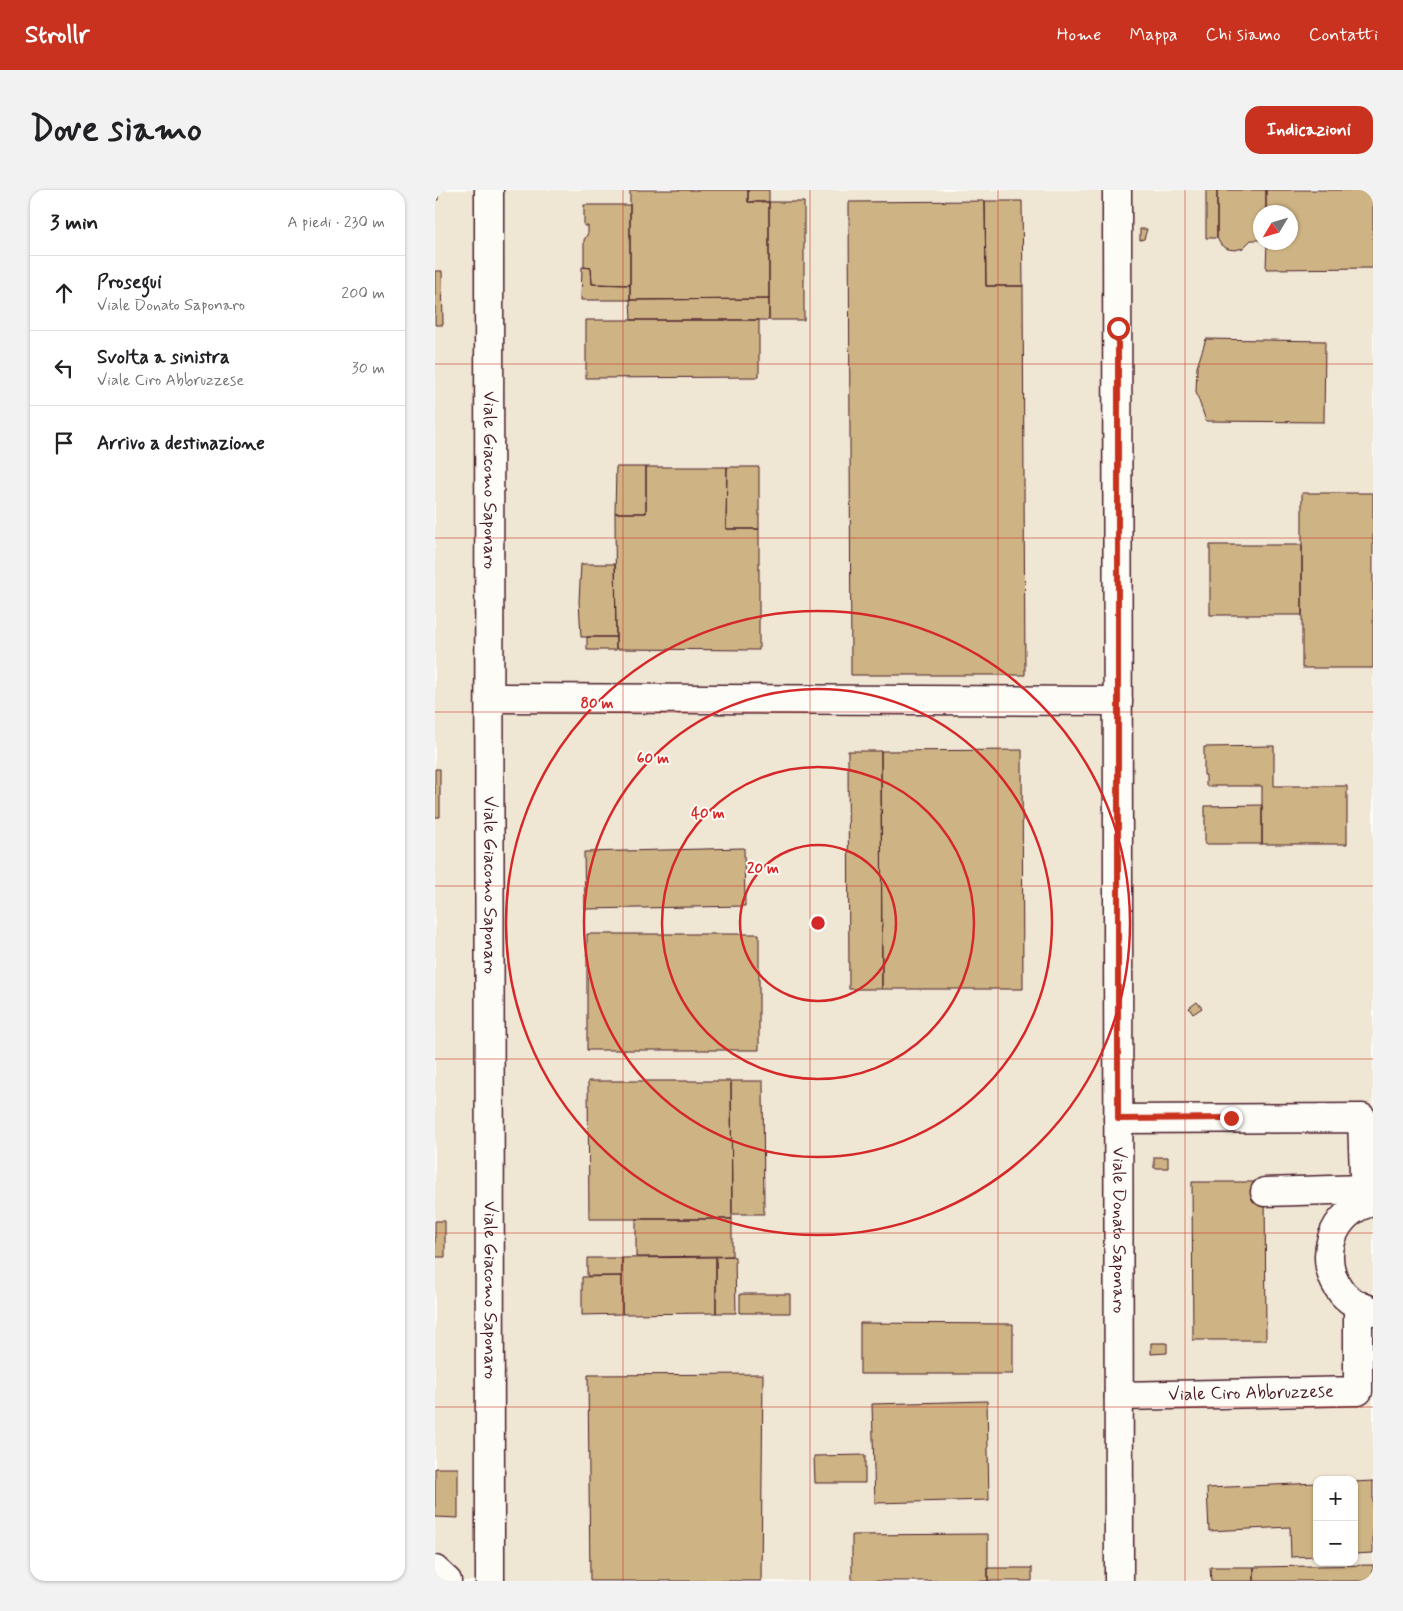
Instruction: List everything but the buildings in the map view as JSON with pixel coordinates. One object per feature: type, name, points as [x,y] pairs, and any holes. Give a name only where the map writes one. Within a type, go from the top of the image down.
[{"type":"street","name":"Viale Giacomo Saponaro","points":[[489,190],[490,1581]]},
{"type":"street","name":"Viale Donato Saponaro","points":[[1117,190],[1119,1581]]},
{"type":"street","points":[[490,698],[1118,701]]},
{"type":"street","points":[[1118,1119],[1362,1118],[1367,1198],[1265,1192]]},
{"type":"street","name":"Viale Ciro Abbruzzese","points":[[1119,1396],[1358,1391],[1365,1308],[1343,1294],[1333,1279],[1328,1262],[1330,1243],[1337,1226],[1367,1198]]},
{"type":"street","points":[[435,1570],[447,1581]]},
{"type":"shaded area","points":[[435,190],[1373,190],[1373,1581],[435,1581]]},
{"type":"route","points":[[1118,328],[1118,1119],[1231,1118]]}]
